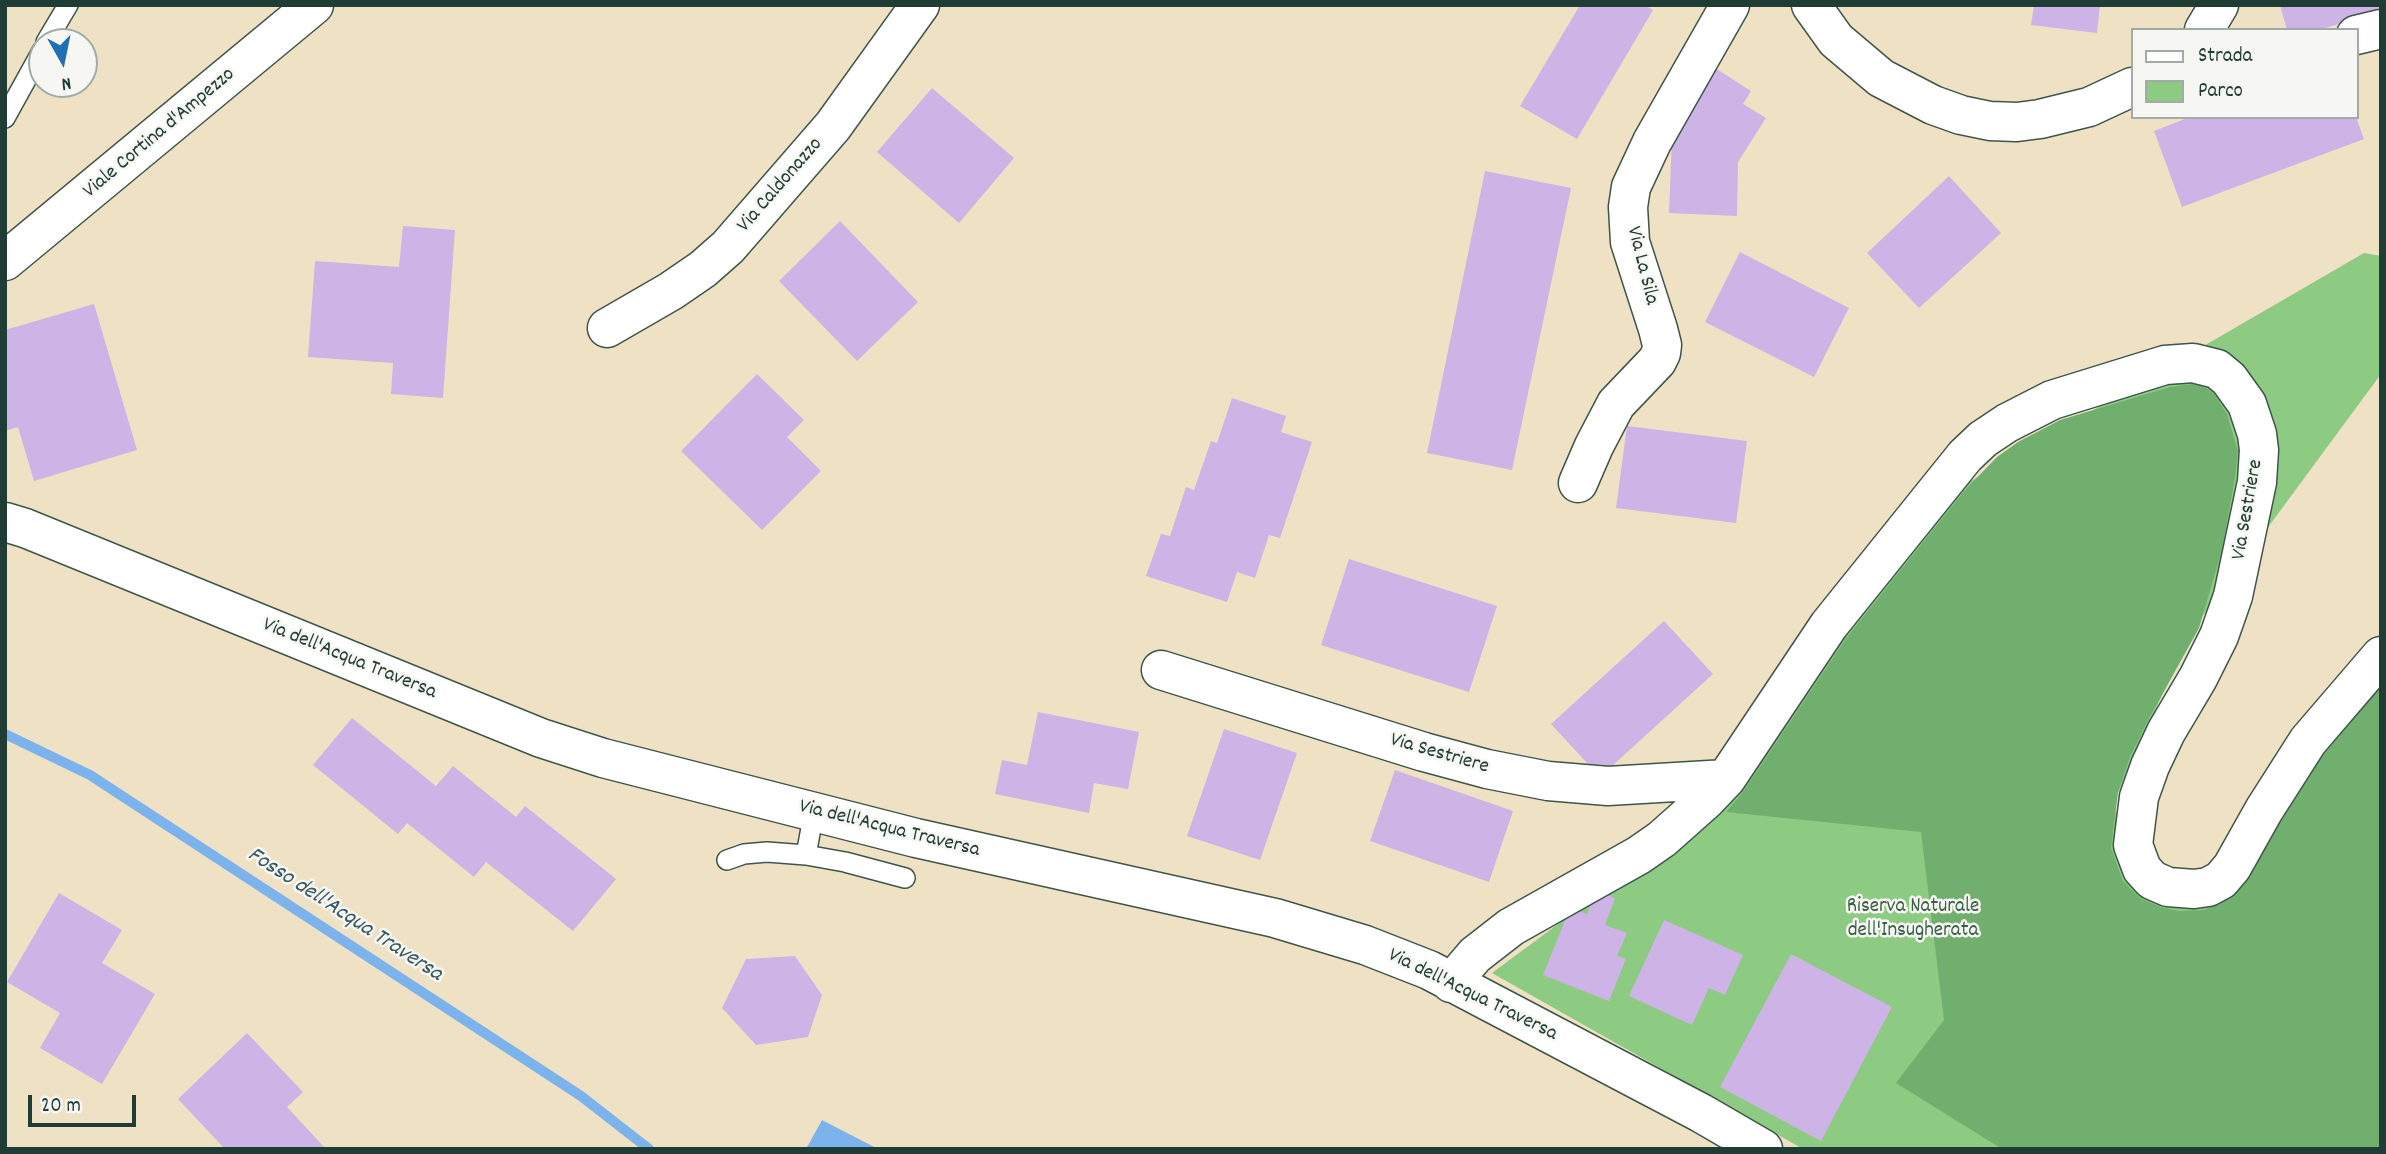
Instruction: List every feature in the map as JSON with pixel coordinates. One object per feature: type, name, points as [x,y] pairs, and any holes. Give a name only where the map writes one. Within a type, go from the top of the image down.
[{"type":"street","name":"Viale Cortina d'Ampezzo","points":[[5,261],[314,5]]},
{"type":"street","name":"Via Caldonazzo","points":[[607,328],[671,291],[703,269],[728,247],[833,126],[920,5]]},
{"type":"street","name":"Via La Sila","points":[[1578,483],[1616,404],[1661,354],[1658,329],[1630,242],[1628,206],[1632,187],[1652,142],[1730,5]]},
{"type":"street","points":[[1811,5],[1836,40],[1881,78],[1933,105],[1961,115],[1990,121],[2040,120],[2089,107],[2130,88]]},
{"type":"street","points":[[2358,35],[2381,29]]},
{"type":"street","name":"Via Sestriere","points":[[1451,983],[1475,955],[1511,927],[1639,855],[1662,839],[1726,779],[1829,625],[1949,476],[1974,448],[2007,423],[2052,400],[2165,365],[2206,365],[2230,379],[2247,404],[2257,434],[2257,482],[2243,555],[2219,636],[2166,732],[2139,797],[2133,845],[2142,869],[2152,880],[2181,889],[2204,888],[2221,880],[2232,867],[2308,741],[2381,656]]},
{"type":"street","name":"Via dell'Acqua Traversa","points":[[5,522],[541,738],[670,776],[916,838],[1275,918],[1375,949],[1429,970],[1763,1149]]},
{"type":"street","name":"Via Sestriere","points":[[1161,670],[1424,752],[1487,769],[1548,781],[1598,785],[1726,779]]},
{"type":"lane","points":[[54,28],[68,5]]},
{"type":"lane","points":[[5,118],[28,76]]},
{"type":"lane","points":[[806,855],[814,812]]},
{"type":"lane","points":[[727,860],[744,854],[767,852],[806,855],[905,878]]},
{"type":"green space","name":"Riserva Naturale dell'Insugherata","points":[[2364,253],[2381,256],[2381,374],[2190,633],[2113,804],[2143,881],[2219,886],[2381,1149],[1803,1149],[1492,973],[1713,809],[1940,499]]},
{"type":"green space","name":"Riserva Naturale dell'Insugherata","points":[[2192,384],[2206,388],[2214,394],[2227,414],[2238,451],[2235,478],[2222,550],[2199,628],[2130,757],[2118,792],[2111,848],[2123,881],[2140,898],[2179,911],[2204,910],[2216,905],[2316,748],[2381,685],[2381,1149],[2002,1149],[1896,1083],[1944,1020],[1921,832],[1726,812],[1743,792],[1847,637],[1965,490],[1997,457],[2018,442],[2060,420],[2170,387]]},
{"type":"water","points":[[822,1120],[878,1149],[806,1149]]},
{"type":"building","points":[[1580,5],[1644,5],[1653,10],[1577,139],[1520,106]]},
{"type":"building","points":[[2034,5],[2100,5],[2097,33],[2031,25]]},
{"type":"building","points":[[2280,5],[2381,5],[2381,12],[2325,28],[2286,28]]},
{"type":"building","points":[[1715,68],[1751,91],[1743,104],[1766,118],[1738,162],[1737,216],[1669,213],[1672,136]]},
{"type":"building","points":[[932,88],[1014,158],[959,223],[877,152]]},
{"type":"building","points":[[2185,119],[2357,119],[2364,139],[2182,207],[2154,131]]},
{"type":"building","points":[[1485,171],[1571,188],[1512,470],[1427,453]]},
{"type":"building","points":[[1949,176],[2001,233],[1919,308],[1867,253]]},
{"type":"building","points":[[840,221],[918,302],[857,361],[779,281]]},
{"type":"building","points":[[403,226],[455,230],[443,398],[391,394],[393,363],[308,357],[315,261],[399,267]]},
{"type":"building","points":[[1740,252],[1849,308],[1814,377],[1705,322]]},
{"type":"building","points":[[94,304],[137,450],[34,481],[18,427],[5,431],[5,330]]},
{"type":"building","points":[[757,374],[804,420],[787,437],[821,471],[762,530],[681,451]]},
{"type":"building","points":[[1232,398],[1286,416],[1281,432],[1312,442],[1280,538],[1269,535],[1255,578],[1237,572],[1227,602],[1146,576],[1161,534],[1170,536],[1186,487],[1194,490],[1211,441],[1217,443]]},
{"type":"building","points":[[1627,426],[1747,441],[1736,523],[1616,508]]},
{"type":"building","points":[[1349,559],[1497,606],[1469,692],[1321,645]]},
{"type":"building","points":[[1664,621],[1713,674],[1600,777],[1551,724]]},
{"type":"building","points":[[1038,712],[1139,732],[1128,789],[1094,783],[1089,813],[995,794],[1002,760],[1027,765]]},
{"type":"building","points":[[352,718],[436,786],[453,766],[516,817],[525,806],[616,879],[573,931],[486,862],[474,877],[407,823],[398,834],[313,765]]},
{"type":"building","points":[[1224,729],[1297,753],[1260,860],[1187,836]]},
{"type":"building","points":[[1395,770],[1513,811],[1489,882],[1370,841]]},
{"type":"building","points":[[1596,891],[1615,898],[1605,925],[1627,933],[1617,956],[1626,959],[1609,1001],[1543,975],[1570,908],[1587,914]]},
{"type":"building","points":[[59,893],[122,930],[102,963],[155,994],[102,1084],[40,1048],[60,1013],[7,982]]},
{"type":"building","points":[[1664,920],[1743,955],[1725,995],[1709,988],[1692,1025],[1629,996]]},
{"type":"building","points":[[1791,954],[1892,1007],[1821,1141],[1720,1087]]},
{"type":"building","points":[[795,956],[822,995],[808,1037],[756,1045],[722,1008],[746,959]]},
{"type":"building","points":[[247,1033],[303,1092],[287,1107],[326,1149],[225,1149],[178,1099]]},
{"type":"waterway","name":"Fosso dell'Acqua Traversa","points":[[5,734],[90,775],[581,1096],[649,1149]]}]
